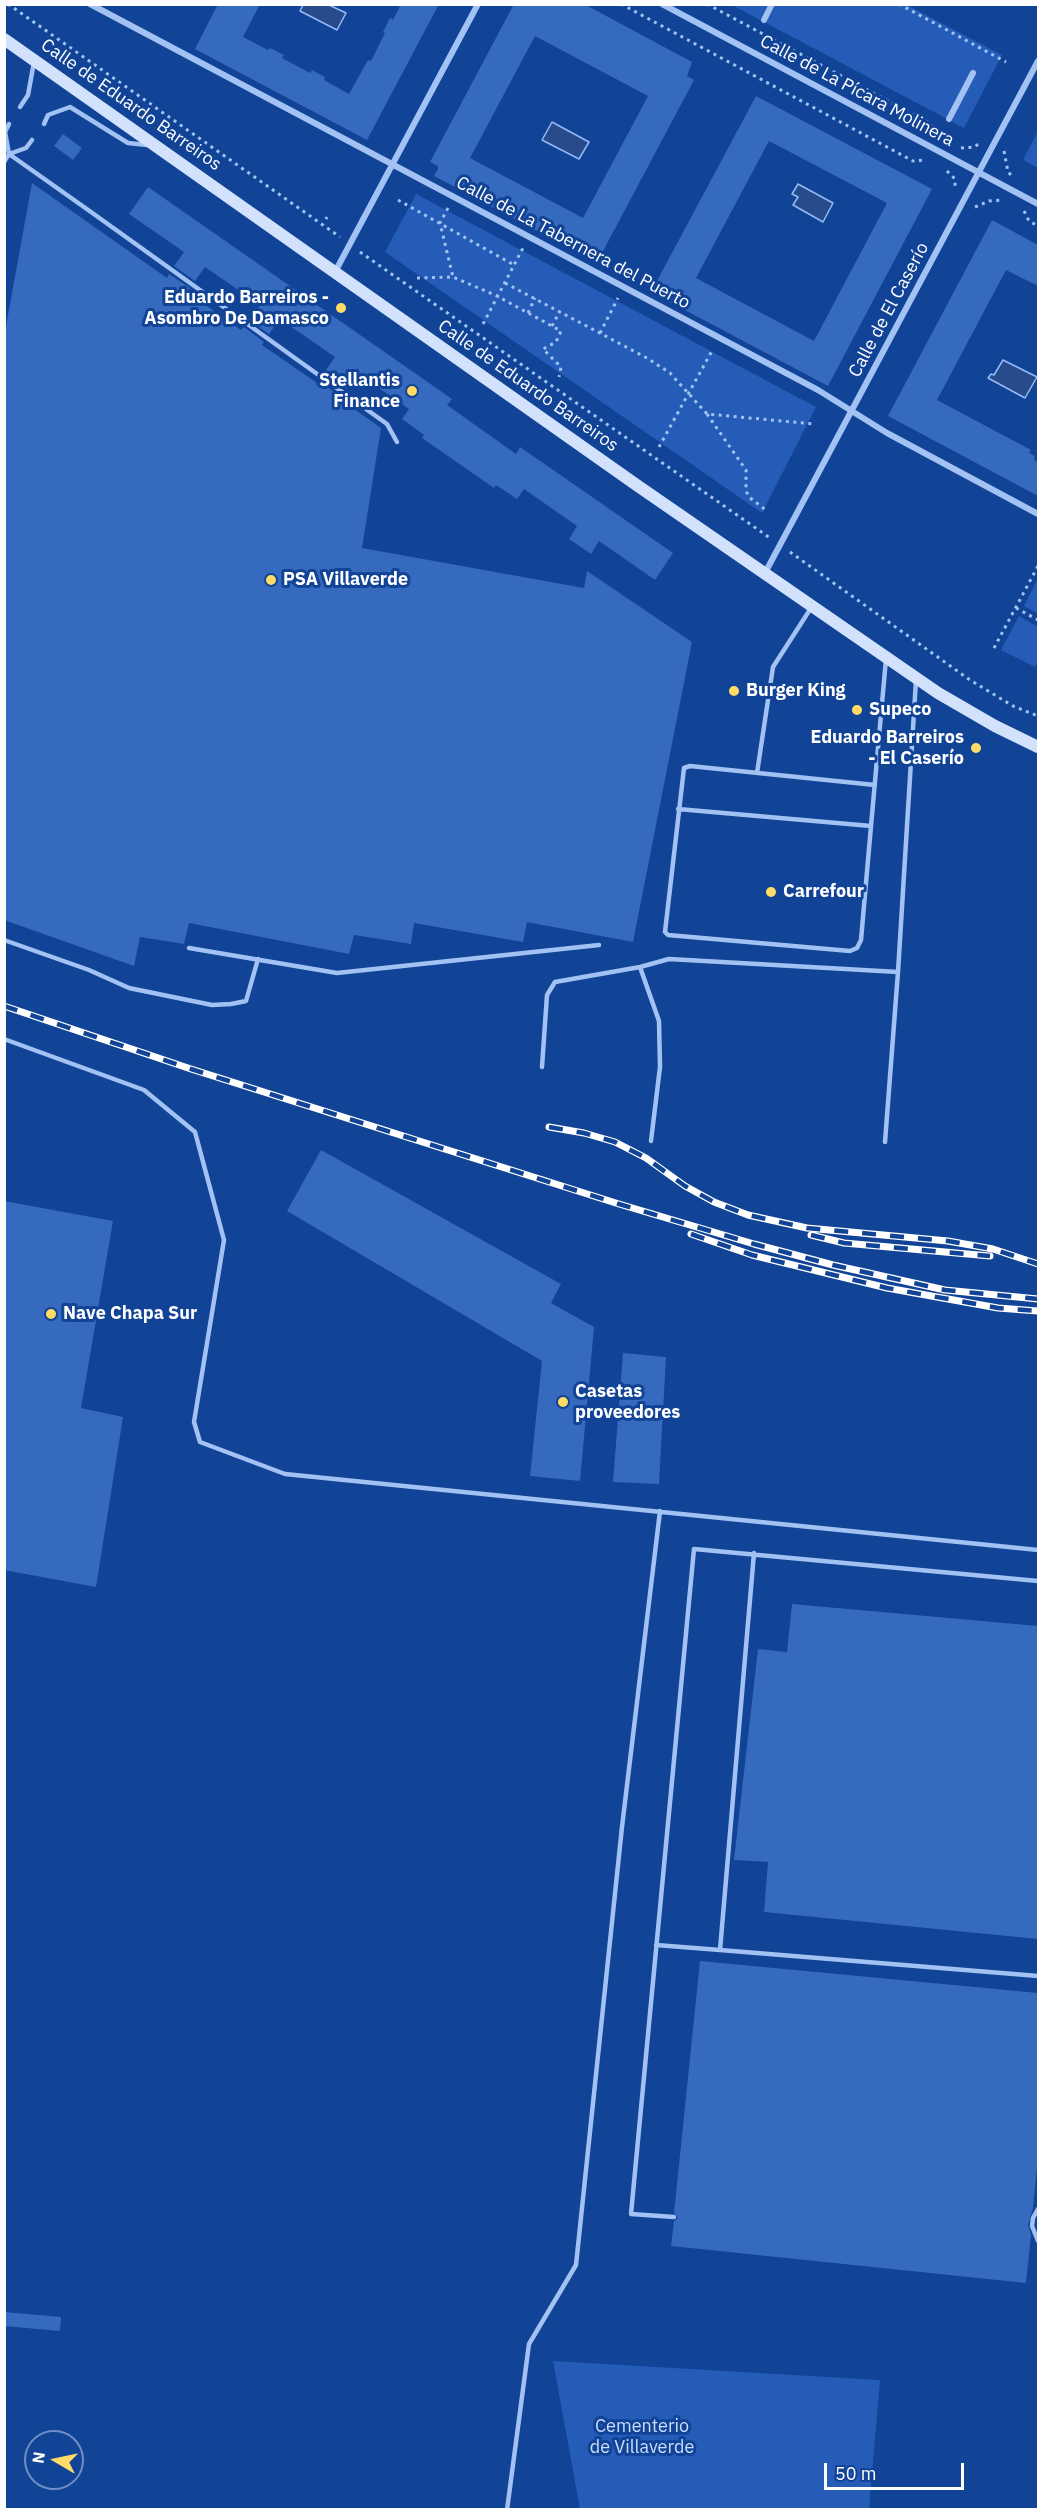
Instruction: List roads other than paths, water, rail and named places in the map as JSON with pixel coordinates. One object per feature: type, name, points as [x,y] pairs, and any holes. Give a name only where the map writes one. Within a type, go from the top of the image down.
[{"type":"street","name":"Calle de La Tabernera del Puerto","points":[[90,4],[818,390],[887,434],[1038,514]]},
{"type":"street","points":[[335,272],[478,4]]},
{"type":"street","name":"Calle de La Pícara Molinera","points":[[662,4],[1038,204]]},
{"type":"street","points":[[764,20],[772,4]]},
{"type":"street","name":"Calle de Eduardo Barreiros","points":[[4,39],[916,678],[995,726],[1038,747]]},
{"type":"street","name":"Calle de El Caserío","points":[[765,573],[1038,61]]},
{"type":"street","points":[[949,119],[973,73]]},
{"type":"lane","points":[[20,107],[28,95],[34,59]]},
{"type":"lane","points":[[44,124],[48,115],[70,107],[128,143],[156,145]]},
{"type":"lane","points":[[9,124],[5,132],[9,154],[387,424],[397,442]]},
{"type":"lane","points":[[4,162],[9,154],[26,148],[32,140]]},
{"type":"lane","points":[[757,773],[773,667],[812,606]]},
{"type":"lane","points":[[875,785],[690,766],[684,768],[665,932],[668,935],[850,951],[857,948],[861,940],[875,785],[886,657]]},
{"type":"lane","points":[[885,1142],[916,678]]},
{"type":"lane","points":[[678,809],[871,825]]},
{"type":"lane","points":[[4,940],[89,970],[129,988],[212,1005],[246,1001],[258,959]]},
{"type":"lane","points":[[189,948],[337,973],[598,945]]},
{"type":"lane","points":[[542,1067],[547,995],[555,982],[640,967],[669,959],[898,972]]},
{"type":"lane","points":[[640,967],[659,1021],[660,1067],[651,1141]]},
{"type":"lane","points":[[4,1039],[144,1090],[195,1132],[224,1240],[194,1422],[200,1442],[285,1474],[1038,1550]]},
{"type":"lane","points":[[507,2510],[529,2344],[576,2265],[622,1827],[660,1511]]},
{"type":"lane","points":[[674,2217],[632,2214],[694,1549],[1038,1581]]},
{"type":"lane","points":[[720,1950],[754,1553]]},
{"type":"lane","points":[[656,1945],[1038,1976]]},
{"type":"lane","points":[[1038,2210],[1033,2218],[1032,2226],[1038,2241]]},
{"type":"railway","points":[[4,1006],[191,1069],[619,1204],[754,1244],[833,1265],[945,1290],[1038,1299]]},
{"type":"railway","points":[[549,1127],[584,1133],[615,1142],[646,1158],[685,1186],[714,1202],[748,1215],[807,1228],[948,1241],[993,1249],[1038,1264]]},
{"type":"railway","points":[[691,1234],[752,1255],[887,1288],[998,1308],[1038,1311]]},
{"type":"railway","points":[[811,1235],[844,1243],[990,1256]]},
{"type":"place","name":"Eduardo Barreiros - Asombro De Damasco","points":[[341,308]]},
{"type":"place","name":"Stellantis Finance","points":[[412,391]]},
{"type":"place","name":"PSA Villaverde","points":[[271,580]]},
{"type":"place","name":"Burger King","points":[[734,691]]},
{"type":"place","name":"Supeco","points":[[857,710]]},
{"type":"place","name":"Eduardo Barreiros - El Caserío","points":[[976,748]]},
{"type":"place","name":"Carrefour","points":[[771,892]]},
{"type":"place","name":"Nave Chapa Sur","points":[[51,1314]]},
{"type":"place","name":"Casetas proveedores","points":[[563,1402]]},
{"type":"park label","name":"Cementerio de Villaverde","points":[[642,2437]]}]
